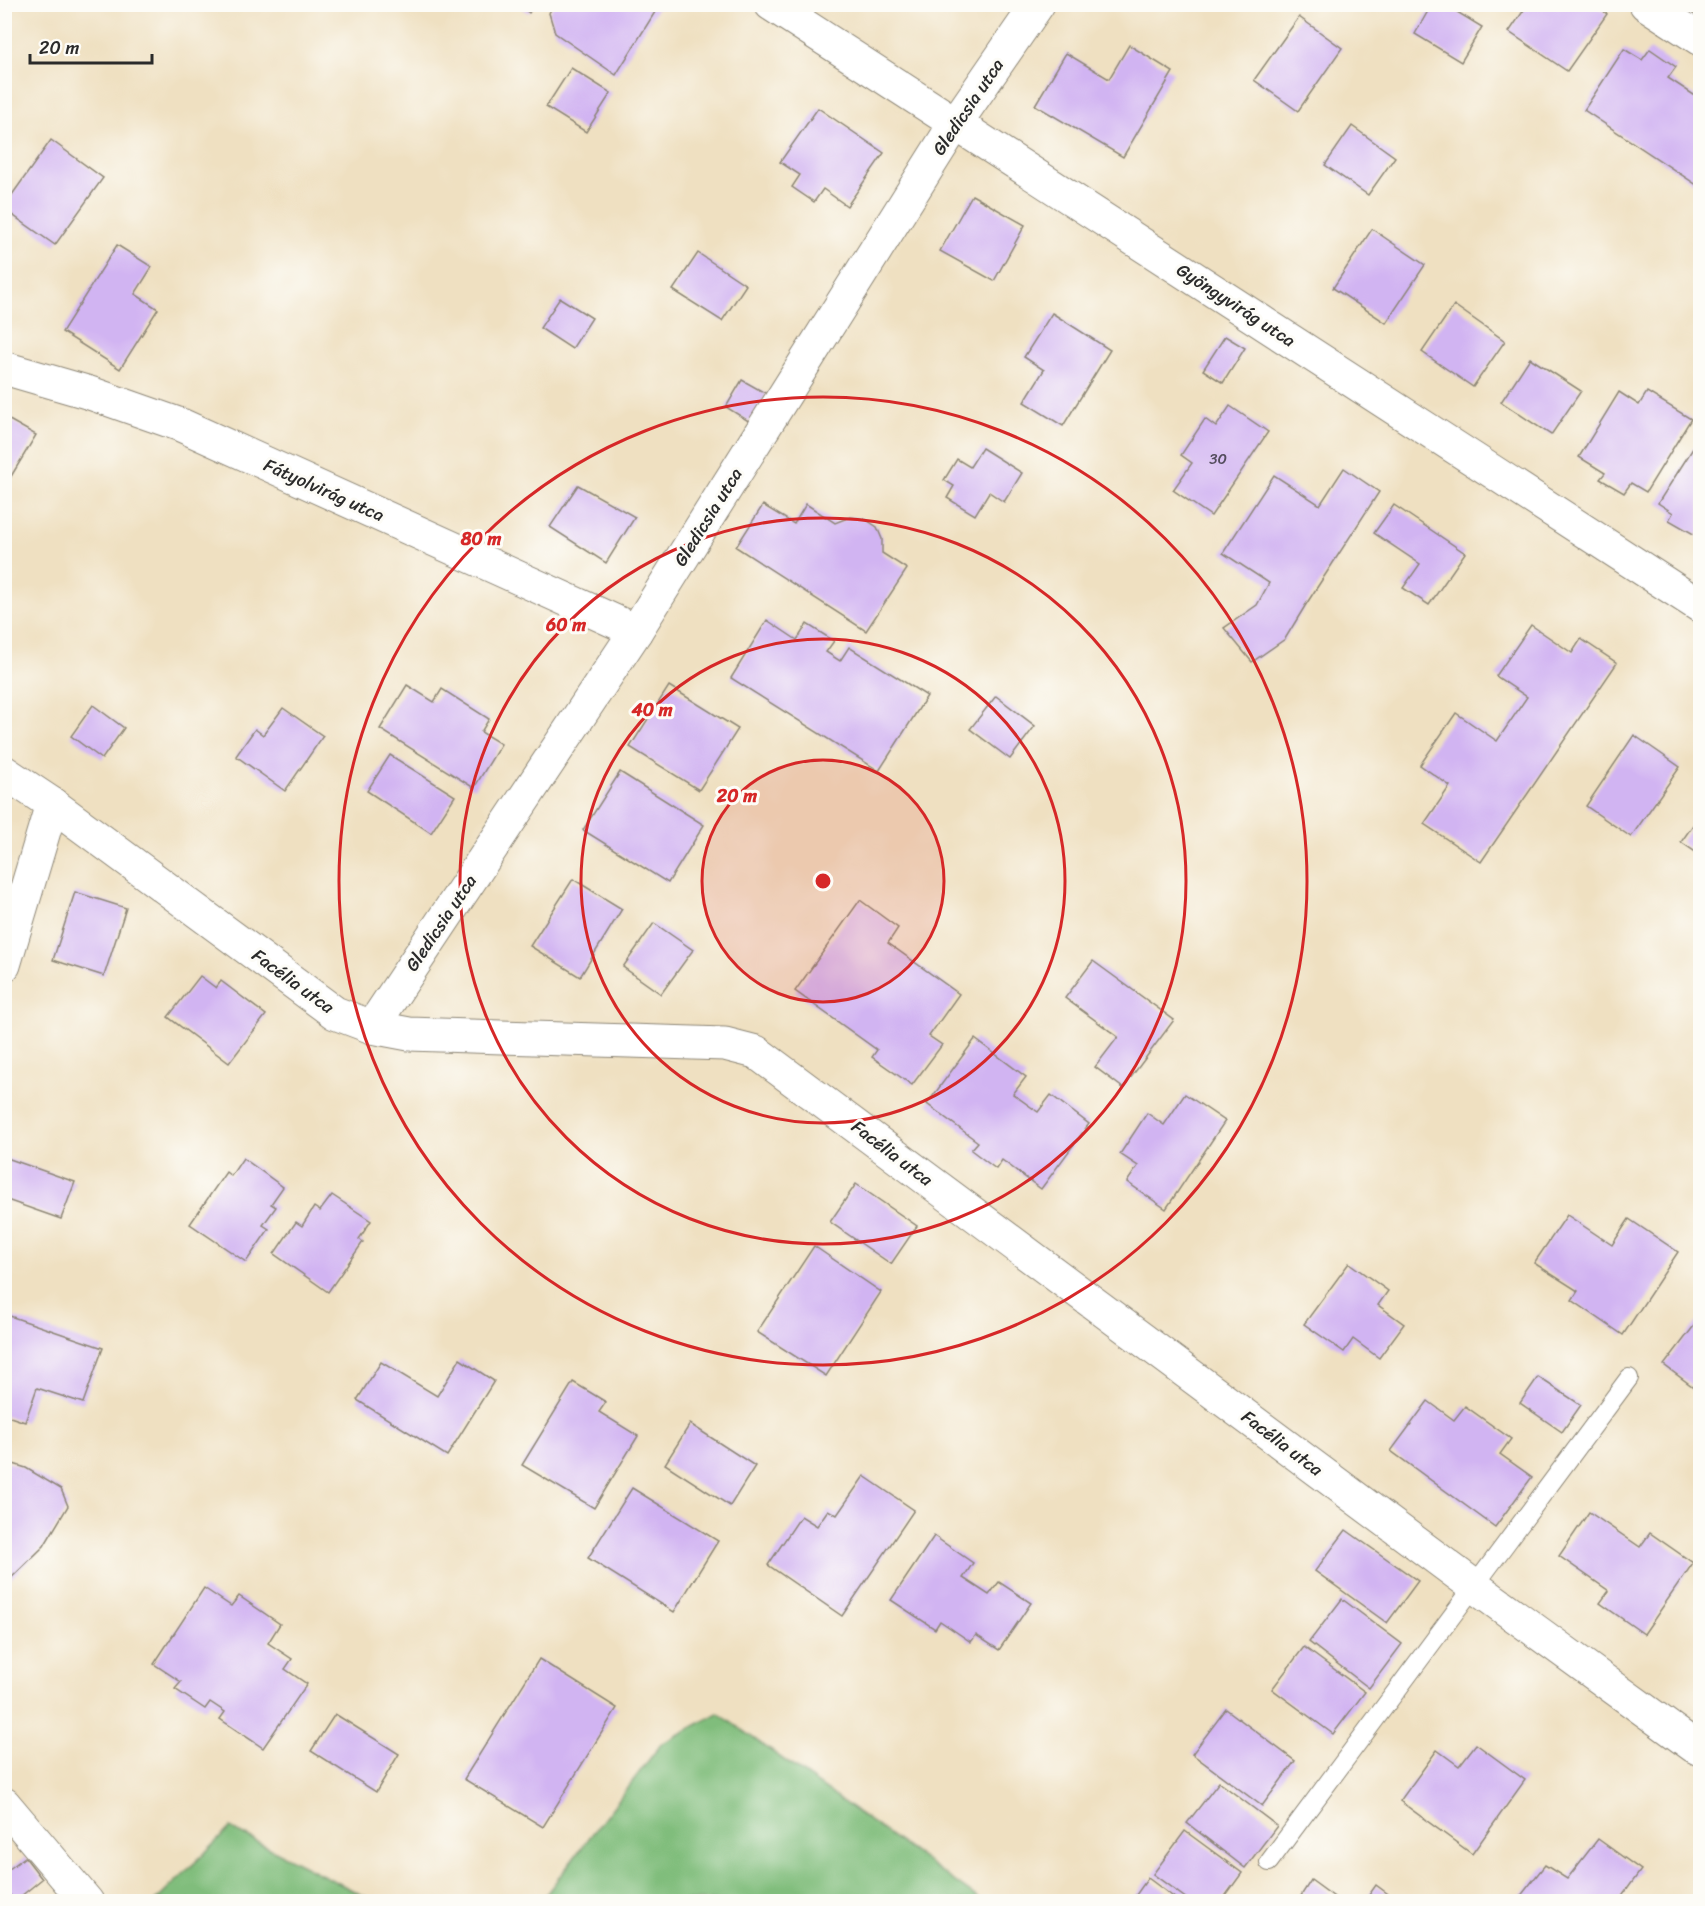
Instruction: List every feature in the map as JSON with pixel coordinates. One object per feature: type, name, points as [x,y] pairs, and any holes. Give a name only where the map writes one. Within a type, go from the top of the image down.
[{"type":"street","name":"Gyöngyvirág utca","points":[[771,4],[1701,606]]},
{"type":"street","name":"Gledicsia utca","points":[[372,1027],[636,631],[956,124],[1038,4]]},
{"type":"street","points":[[1646,4],[1701,39]]},
{"type":"street","name":"Fátyolvirág utca","points":[[4,368],[90,393],[181,425],[636,631]]},
{"type":"street","name":"Facélia utca","points":[[4,772],[52,804],[335,1013],[372,1027],[409,1034],[725,1044],[756,1052],[1474,1586],[1701,1749]]},
{"type":"street","points":[[4,965],[52,804]]},
{"type":"street","points":[[4,1804],[87,1902]]},
{"type":"lane","points":[[1269,1862],[1629,1378]]},
{"type":"green space","points":[[718,1713],[982,1901],[541,1901],[661,1744]]},
{"type":"green space","points":[[230,1828],[374,1901],[156,1901]]},
{"type":"building","points":[[517,4],[534,4],[529,13]]},
{"type":"building","points":[[554,4],[660,4],[616,75],[555,33],[549,13]]},
{"type":"building","points":[[1432,4],[1444,4],[1482,27],[1461,62],[1415,34]]},
{"type":"building","points":[[1528,4],[1594,4],[1607,14],[1567,71],[1509,32]]},
{"type":"building","points":[[1299,17],[1342,48],[1298,111],[1254,80]]},
{"type":"building","points":[[1129,45],[1173,72],[1123,157],[1035,105],[1066,53],[1109,79]]},
{"type":"building","points":[[1624,49],[1642,60],[1650,49],[1676,67],[1668,78],[1700,99],[1700,187],[1584,110]]},
{"type":"building","points":[[571,68],[611,93],[586,132],[546,107]]},
{"type":"building","points":[[818,108],[884,153],[847,206],[823,189],[814,202],[792,187],[800,175],[780,162]]},
{"type":"building","points":[[1352,126],[1395,157],[1368,195],[1325,165]]},
{"type":"building","points":[[51,140],[103,178],[55,245],[4,209]]},
{"type":"building","points":[[972,195],[1025,225],[994,281],[940,251]]},
{"type":"building","points":[[1372,229],[1425,265],[1386,323],[1333,288]]},
{"type":"building","points":[[117,245],[152,267],[135,294],[158,309],[120,369],[62,332]]},
{"type":"building","points":[[698,253],[746,285],[722,321],[673,290]]},
{"type":"building","points":[[560,298],[592,318],[572,349],[540,328]]},
{"type":"building","points":[[1454,305],[1505,341],[1473,387],[1422,352]]},
{"type":"building","points":[[1052,313],[1110,350],[1063,426],[1024,402],[1044,370],[1024,357]]},
{"type":"building","points":[[1225,336],[1245,348],[1223,383],[1203,370]]},
{"type":"building","points":[[1530,358],[1581,391],[1551,435],[1501,402]]},
{"type":"building","points":[[742,380],[767,394],[750,422],[726,407]]},
{"type":"building","points":[[1619,392],[1639,405],[1647,392],[1691,419],[1646,492],[1631,483],[1624,493],[1600,479],[1605,473],[1579,457]]},
{"type":"building","points":[[1230,406],[1268,432],[1211,516],[1173,490],[1192,463],[1181,455],[1205,419],[1216,427]]},
{"type":"building","points":[[4,417],[36,435],[4,488]]},
{"type":"building","points":[[1699,439],[1700,531],[1697,536],[1669,520],[1673,513],[1658,503]]},
{"type":"building","points":[[982,448],[1022,473],[1004,502],[989,492],[975,515],[947,498],[954,486],[944,480],[957,459],[970,467]]},
{"type":"building","points":[[1344,468],[1379,492],[1285,639],[1252,662],[1224,628],[1257,605],[1269,583],[1223,553],[1274,475],[1320,505]]},
{"type":"building","points":[[578,485],[635,517],[606,563],[550,527]]},
{"type":"building","points":[[806,504],[835,523],[850,517],[865,519],[877,527],[882,539],[882,553],[907,569],[866,631],[736,547],[763,505],[794,524]]},
{"type":"building","points":[[1394,505],[1465,553],[1429,605],[1403,588],[1420,564],[1374,533]]},
{"type":"building","points":[[767,620],[797,640],[807,624],[834,641],[826,652],[840,661],[849,647],[927,696],[879,771],[731,678]]},
{"type":"building","points":[[1531,625],[1572,653],[1581,639],[1617,663],[1481,862],[1424,824],[1450,786],[1420,765],[1456,713],[1497,741],[1527,697],[1496,676]]},
{"type":"building","points":[[407,685],[434,702],[442,689],[489,719],[481,732],[501,744],[474,788],[380,729]]},
{"type":"building","points":[[669,686],[738,729],[699,790],[630,747]]},
{"type":"building","points":[[996,696],[1035,726],[1010,759],[970,729]]},
{"type":"building","points":[[93,705],[124,728],[102,759],[71,736]]},
{"type":"building","points":[[283,708],[323,736],[285,791],[236,756],[255,729],[263,735]]},
{"type":"building","points":[[1634,735],[1680,767],[1631,837],[1586,806]]},
{"type":"building","points":[[390,755],[455,796],[431,833],[367,791]]},
{"type":"building","points":[[620,772],[704,825],[668,883],[583,830]]},
{"type":"building","points":[[1700,815],[1700,855],[1681,842]]},
{"type":"building","points":[[573,879],[622,909],[580,977],[530,946]]},
{"type":"building","points":[[75,892],[126,908],[104,976],[53,960]]},
{"type":"building","points":[[860,900],[898,928],[888,943],[959,994],[929,1036],[942,1045],[912,1085],[872,1057],[877,1050],[795,991]]},
{"type":"building","points":[[654,923],[693,950],[661,994],[623,967]]},
{"type":"building","points":[[1093,961],[1174,1020],[1123,1088],[1095,1067],[1118,1037],[1065,998]]},
{"type":"building","points":[[200,976],[216,988],[221,981],[266,1015],[229,1063],[168,1017]]},
{"type":"building","points":[[975,1039],[1026,1077],[1013,1094],[1038,1112],[1051,1095],[1089,1124],[1041,1189],[1002,1160],[996,1169],[971,1150],[978,1142],[927,1104]]},
{"type":"building","points":[[1185,1094],[1225,1121],[1166,1209],[1127,1182],[1138,1166],[1120,1154],[1147,1113],[1164,1125]]},
{"type":"building","points":[[4,1157],[75,1182],[61,1219],[4,1199]]},
{"type":"building","points":[[243,1158],[283,1187],[271,1204],[276,1207],[263,1225],[269,1229],[246,1262],[190,1224],[226,1172],[231,1176]]},
{"type":"building","points":[[856,1184],[917,1226],[891,1264],[830,1222]]},
{"type":"building","points":[[332,1195],[371,1221],[359,1239],[363,1242],[328,1292],[274,1254],[296,1222],[302,1226],[314,1207],[320,1211]]},
{"type":"building","points":[[1567,1215],[1612,1245],[1629,1219],[1678,1252],[1623,1335],[1572,1300],[1578,1291],[1534,1263]]},
{"type":"building","points":[[814,1246],[881,1292],[826,1376],[757,1332]]},
{"type":"building","points":[[1349,1263],[1388,1291],[1378,1305],[1404,1324],[1379,1358],[1353,1339],[1344,1352],[1304,1324]]},
{"type":"building","points":[[4,1314],[103,1348],[83,1403],[37,1388],[25,1422],[4,1415]]},
{"type":"building","points":[[1700,1318],[1700,1392],[1664,1365]]},
{"type":"building","points":[[460,1359],[494,1381],[447,1456],[357,1400],[381,1362],[437,1396]]},
{"type":"building","points":[[1538,1377],[1581,1405],[1562,1432],[1520,1403]]},
{"type":"building","points":[[573,1382],[606,1402],[599,1412],[638,1436],[594,1508],[522,1465]]},
{"type":"building","points":[[1428,1401],[1454,1420],[1465,1406],[1511,1439],[1500,1454],[1532,1477],[1495,1527],[1391,1451]]},
{"type":"building","points":[[690,1424],[755,1466],[730,1506],[665,1464]]},
{"type":"building","points":[[4,1461],[26,1468],[61,1489],[68,1506],[44,1546],[7,1582],[4,1580]]},
{"type":"building","points":[[864,1476],[914,1510],[842,1616],[768,1565],[801,1516],[817,1526],[828,1510],[837,1515]]},
{"type":"building","points":[[632,1488],[718,1541],[674,1612],[588,1558]]},
{"type":"building","points":[[1589,1512],[1640,1547],[1650,1533],[1693,1563],[1644,1634],[1600,1603],[1609,1591],[1559,1556]]},
{"type":"building","points":[[1346,1530],[1418,1581],[1387,1623],[1315,1571]]},
{"type":"building","points":[[934,1536],[973,1563],[963,1578],[989,1595],[999,1582],[1031,1603],[999,1650],[976,1635],[971,1642],[940,1621],[935,1629],[891,1600]]},
{"type":"building","points":[[204,1588],[231,1606],[239,1596],[280,1624],[268,1643],[292,1659],[285,1669],[307,1684],[263,1748],[220,1719],[225,1712],[210,1702],[205,1709],[175,1689],[181,1682],[154,1664]]},
{"type":"building","points":[[1342,1599],[1402,1644],[1369,1688],[1309,1642]]},
{"type":"building","points":[[1304,1647],[1365,1692],[1333,1734],[1272,1689]]},
{"type":"building","points":[[539,1659],[617,1708],[543,1827],[464,1779]]},
{"type":"building","points":[[1226,1709],[1295,1761],[1262,1806],[1192,1754]]},
{"type":"building","points":[[335,1714],[399,1754],[376,1792],[311,1751]]},
{"type":"building","points":[[1476,1744],[1525,1780],[1472,1854],[1400,1801],[1437,1750],[1459,1766]]},
{"type":"building","points":[[1219,1782],[1277,1826],[1245,1868],[1187,1823]]},
{"type":"building","points":[[1185,1831],[1242,1873],[1221,1902],[1191,1902],[1153,1874]]},
{"type":"building","points":[[1598,1839],[1641,1870],[1618,1902],[1525,1902],[1519,1898],[1545,1865],[1567,1879]]},
{"type":"building","points":[[25,1857],[42,1879],[15,1901],[4,1888],[4,1873]]},
{"type":"building","points":[[1148,1878],[1180,1902],[1131,1902]]},
{"type":"building","points":[[1311,1880],[1341,1902],[1297,1902]]},
{"type":"building","points":[[1376,1885],[1399,1902],[1364,1902]]}]
